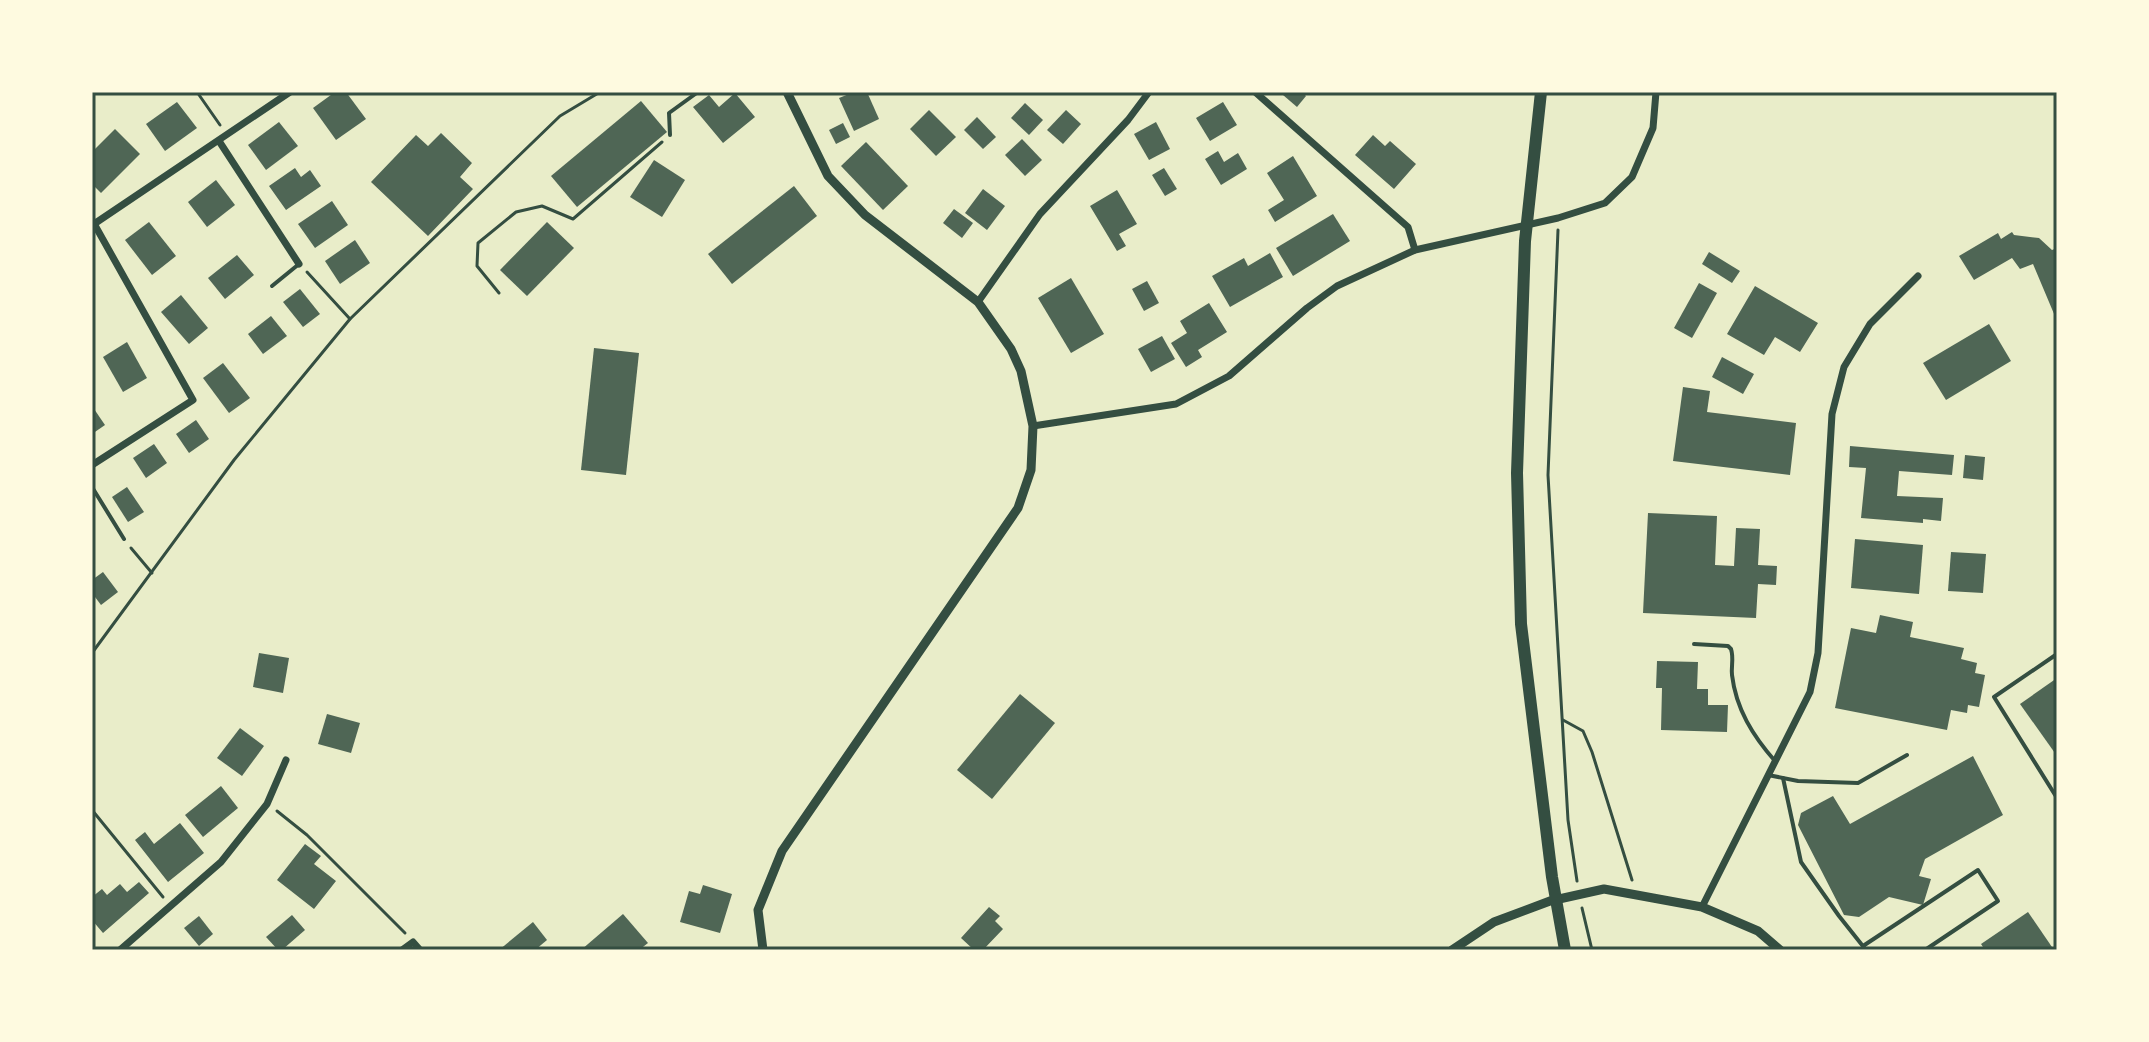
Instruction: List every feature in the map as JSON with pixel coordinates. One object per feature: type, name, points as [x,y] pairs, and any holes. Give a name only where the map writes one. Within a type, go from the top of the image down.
[{"type":"main road","points":[[1541,92],[1525,241],[1517,473],[1521,624],[1552,877],[1565,950]]},
{"type":"street","points":[[92,465],[193,400],[93,222],[290,92]]},
{"type":"street","points":[[763,950],[758,910],[782,851],[1018,508],[1031,470],[1033,426],[1021,371],[1011,349],[978,302],[848,199],[828,176],[787,92]]},
{"type":"street","points":[[978,302],[1040,214],[1128,120],[1149,92]]},
{"type":"street","points":[[1255,92],[1408,227],[1415,250]]},
{"type":"street","points":[[1033,426],[1176,404],[1229,376],[1337,286],[1415,250],[1558,218],[1605,203],[1632,177],[1653,128],[1656,92]]},
{"type":"street","points":[[219,141],[299,264]]},
{"type":"street","points":[[1702,907],[1810,692],[1818,653],[1832,414],[1844,367],[1870,324],[1918,276]]},
{"type":"street","points":[[120,950],[221,862],[267,804],[286,760]]},
{"type":"street","points":[[1452,950],[1494,922],[1550,901],[1604,889],[1702,907],[1758,931],[1780,950]]},
{"type":"street","points":[[402,950],[413,942],[420,950]]},
{"type":"lane","points":[[670,135],[669,113],[698,92]]},
{"type":"lane","points":[[272,286],[299,264]]},
{"type":"lane","points":[[92,487],[124,539]]},
{"type":"lane","points":[[1694,644],[1728,646],[1731,649],[1736,697],[1755,738],[1775,761]]},
{"type":"lane","points":[[2057,654],[1994,697],[2057,798]]},
{"type":"lane","points":[[1768,775],[1858,783],[1907,755]]},
{"type":"lane","points":[[1783,778],[1801,862],[1865,948],[1978,870],[1998,901],[1925,950]]},
{"type":"path","points":[[197,92],[227,135]]},
{"type":"path","points":[[92,653],[234,460],[350,319],[560,116],[600,92]]},
{"type":"path","points":[[499,293],[477,266],[478,243],[516,212],[542,206],[573,219],[670,135]]},
{"type":"path","points":[[1558,218],[1548,475],[1568,820],[1575,873]]},
{"type":"path","points":[[299,264],[350,319]]},
{"type":"path","points":[[124,539],[152,573]]},
{"type":"path","points":[[1563,720],[1583,731],[1592,752],[1637,895]]},
{"type":"path","points":[[267,804],[307,835],[413,942]]},
{"type":"path","points":[[92,810],[170,906]]},
{"type":"path","points":[[1583,913],[1592,950]]},
{"type":"building","points":[[335,92],[346,92],[366,119],[336,140],[313,108]]},
{"type":"building","points":[[854,92],[867,92],[879,119],[854,131],[839,98]]},
{"type":"building","points":[[1286,92],[1302,92],[1306,96],[1297,107],[1283,95]]},
{"type":"building","points":[[735,93],[755,117],[723,143],[693,107],[709,95],[719,107]]},
{"type":"building","points":[[641,101],[667,132],[577,207],[551,176]]},
{"type":"building","points":[[177,102],[197,128],[165,151],[146,124]]},
{"type":"building","points":[[1223,102],[1237,125],[1210,141],[1196,118]]},
{"type":"building","points":[[1025,103],[1043,120],[1029,135],[1011,118]]},
{"type":"building","points":[[929,110],[956,137],[936,156],[910,129]]},
{"type":"building","points":[[1066,110],[1081,124],[1063,144],[1047,130]]},
{"type":"building","points":[[977,117],[996,137],[983,149],[964,130]]},
{"type":"building","points":[[279,122],[298,146],[266,170],[248,145]]},
{"type":"building","points":[[1156,122],[1170,149],[1149,160],[1134,134]]},
{"type":"building","points":[[843,123],[850,137],[836,144],[829,130]]},
{"type":"building","points":[[115,129],[140,154],[101,193],[92,184],[92,152]]},
{"type":"building","points":[[441,133],[472,163],[460,177],[473,189],[428,236],[371,182],[416,135],[428,146]]},
{"type":"building","points":[[1373,135],[1385,146],[1390,141],[1416,164],[1394,189],[1355,155]]},
{"type":"building","points":[[1022,139],[1042,160],[1025,176],[1005,155]]},
{"type":"building","points":[[866,142],[908,186],[883,210],[841,166]]},
{"type":"building","points":[[1218,151],[1224,162],[1238,153],[1247,169],[1221,185],[1205,159]]},
{"type":"building","points":[[1293,156],[1317,196],[1275,222],[1268,210],[1284,200],[1267,173]]},
{"type":"building","points":[[654,160],[685,180],[662,217],[630,197]]},
{"type":"building","points":[[295,168],[301,177],[310,170],[321,186],[286,210],[269,186]]},
{"type":"building","points":[[1164,168],[1177,189],[1165,196],[1152,175]]},
{"type":"building","points":[[216,180],[235,205],[207,227],[188,202]]},
{"type":"building","points":[[794,186],[817,216],[732,284],[708,254]]},
{"type":"building","points":[[983,189],[1005,206],[987,230],[965,213]]},
{"type":"building","points":[[1117,190],[1137,224],[1119,234],[1126,246],[1117,251],[1090,206]]},
{"type":"building","points":[[332,201],[348,225],[315,248],[298,224]]},
{"type":"building","points":[[954,209],[973,223],[962,238],[943,223]]},
{"type":"building","points":[[1333,214],[1350,241],[1293,276],[1276,248]]},
{"type":"building","points":[[149,222],[176,256],[152,275],[125,240]]},
{"type":"building","points":[[547,222],[574,248],[527,296],[500,270]]},
{"type":"building","points":[[2012,232],[2014,235],[2039,238],[2052,250],[2057,248],[2057,321],[2033,264],[2020,269],[2012,258],[1974,280],[1959,256],[1998,233],[2001,239]]},
{"type":"building","points":[[355,240],[370,263],[340,284],[325,261]]},
{"type":"building","points":[[1709,252],[1740,271],[1732,283],[1702,264]]},
{"type":"building","points":[[1270,253],[1283,277],[1230,307],[1212,276],[1244,258],[1248,266]]},
{"type":"building","points":[[237,255],[254,275],[225,299],[208,278]]},
{"type":"building","points":[[1071,278],[1104,334],[1071,353],[1038,298]]},
{"type":"building","points":[[1147,281],[1159,303],[1144,311],[1132,289]]},
{"type":"building","points":[[1699,283],[1717,293],[1692,338],[1674,328]]},
{"type":"building","points":[[1755,286],[1818,323],[1800,352],[1775,337],[1764,355],[1727,334]]},
{"type":"building","points":[[300,289],[320,314],[303,327],[283,302]]},
{"type":"building","points":[[181,295],[208,328],[189,344],[161,312]]},
{"type":"building","points":[[1209,303],[1227,332],[1198,350],[1202,357],[1186,367],[1171,343],[1187,333],[1180,321]]},
{"type":"building","points":[[271,316],[287,336],[263,354],[248,334]]},
{"type":"building","points":[[1989,324],[2011,361],[1946,400],[1923,363]]},
{"type":"building","points":[[1162,336],[1175,359],[1151,372],[1138,349]]},
{"type":"building","points":[[127,342],[147,378],[123,392],[103,357]]},
{"type":"building","points":[[594,348],[639,353],[626,475],[581,470]]},
{"type":"building","points":[[1722,357],[1754,374],[1743,394],[1712,377]]},
{"type":"building","points":[[223,363],[250,398],[229,413],[203,378]]},
{"type":"building","points":[[1683,387],[1710,391],[1707,412],[1796,423],[1790,475],[1673,461]]},
{"type":"building","points":[[92,406],[105,425],[92,434]]},
{"type":"building","points":[[196,420],[209,439],[189,453],[176,434]]},
{"type":"building","points":[[154,444],[167,463],[146,478],[133,458]]},
{"type":"building","points":[[1850,446],[1954,455],[1952,475],[1899,471],[1897,496],[1943,498],[1941,521],[1923,519],[1923,523],[1861,518],[1866,468],[1849,467]]},
{"type":"building","points":[[1965,455],[1985,457],[1983,480],[1963,478]]},
{"type":"building","points":[[127,487],[144,512],[128,522],[112,497]]},
{"type":"building","points":[[1648,513],[1717,516],[1715,565],[1734,566],[1736,528],[1760,529],[1758,565],[1777,566],[1776,585],[1758,584],[1756,618],[1643,613]]},
{"type":"building","points":[[1855,539],[1923,545],[1919,594],[1851,588]]},
{"type":"building","points":[[1951,552],[1986,554],[1983,593],[1948,591]]},
{"type":"building","points":[[103,572],[118,592],[101,605],[92,593],[92,580]]},
{"type":"building","points":[[1880,615],[1913,622],[1910,637],[1964,648],[1961,659],[1977,663],[1975,673],[1985,675],[1979,707],[1968,705],[1967,713],[1951,710],[1947,730],[1835,708],[1851,628],[1876,633]]},
{"type":"building","points":[[259,653],[289,658],[283,693],[253,687]]},
{"type":"building","points":[[1657,661],[1698,662],[1697,689],[1708,689],[1708,705],[1728,705],[1727,732],[1661,730],[1662,688],[1656,688]]},
{"type":"building","points":[[2057,678],[2057,756],[2020,704]]},
{"type":"building","points":[[1020,694],[1055,723],[992,799],[957,770]]},
{"type":"building","points":[[327,714],[360,723],[351,753],[318,744]]},
{"type":"building","points":[[240,728],[264,746],[242,776],[217,758]]},
{"type":"building","points":[[1973,756],[2003,815],[1925,859],[1919,876],[1931,879],[1923,905],[1889,897],[1859,917],[1844,915],[1798,825],[1801,813],[1833,796],[1850,824]]},
{"type":"building","points":[[221,786],[238,808],[203,837],[185,815]]},
{"type":"building","points":[[180,823],[204,853],[168,882],[135,840],[145,832],[154,844]]},
{"type":"building","points":[[305,844],[321,856],[314,864],[336,881],[314,909],[277,880]]},
{"type":"building","points":[[139,882],[149,893],[103,933],[92,920],[92,897],[102,889],[107,895],[120,884],[127,892]]},
{"type":"building","points":[[703,885],[732,894],[720,933],[680,922],[689,891],[700,894]]},
{"type":"building","points":[[989,907],[1000,916],[995,921],[1003,929],[983,950],[974,950],[961,938]]},
{"type":"building","points":[[2028,912],[2054,950],[1985,950],[1981,944]]},
{"type":"building","points":[[623,914],[648,943],[639,950],[581,950]]},
{"type":"building","points":[[292,915],[305,930],[278,950],[266,937]]},
{"type":"building","points":[[199,916],[213,934],[199,946],[184,928]]},
{"type":"building","points":[[533,922],[547,940],[535,950],[499,950]]}]
